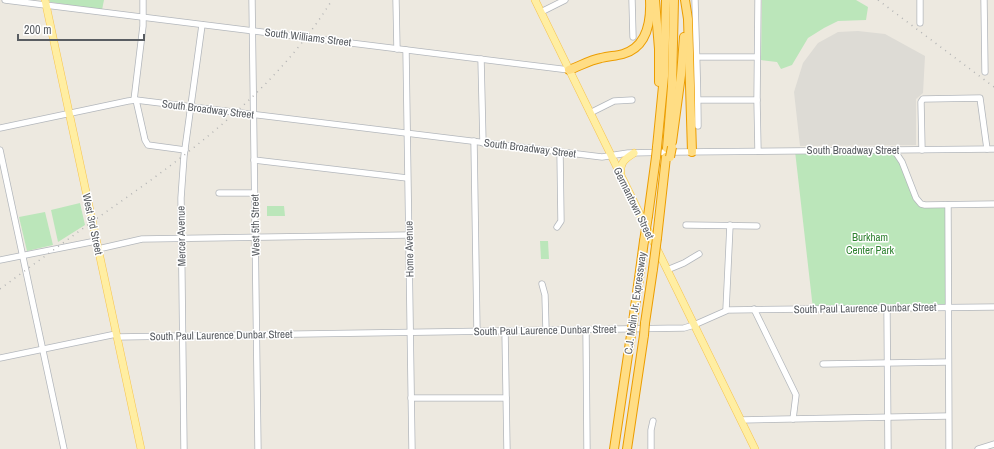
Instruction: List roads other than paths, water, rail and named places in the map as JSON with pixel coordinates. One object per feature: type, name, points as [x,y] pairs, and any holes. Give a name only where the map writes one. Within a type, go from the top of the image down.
[{"type":"highway","points":[[569,70],[602,58],[624,54],[636,48],[643,40],[648,29],[650,0]]},
{"type":"highway","points":[[654,0],[659,49],[659,131]]},
{"type":"highway","points":[[659,131],[664,76],[666,0]]},
{"type":"highway","points":[[669,147],[674,0]]},
{"type":"highway","points":[[669,147],[681,75],[685,0]]},
{"type":"highway","points":[[685,0],[688,19],[692,152]]},
{"type":"highway","name":"C.J. Mclin Jr. Expressway","points":[[614,449],[659,131]]},
{"type":"highway","name":"C.J. Mclin Jr. Expressway","points":[[627,449],[669,147]]},
{"type":"main road","name":"Germantown Street","points":[[535,0],[622,175],[754,449]]},
{"type":"main road","name":"West 3rd Street","points":[[45,3],[141,449]]},
{"type":"main road","points":[[622,175],[621,163],[624,159],[634,153]]},
{"type":"street","name":"South Williams Street","points":[[5,0],[45,3],[202,25],[569,70]]},
{"type":"street","points":[[143,0],[144,17],[136,100],[146,142],[150,146],[185,150]]},
{"type":"street","name":"West 5th Street","points":[[252,0],[258,449]]},
{"type":"street","points":[[396,0],[397,49]]},
{"type":"street","points":[[541,12],[565,0]]},
{"type":"street","points":[[632,0],[632,37]]},
{"type":"street","points":[[695,0],[698,126]]},
{"type":"street","points":[[758,0],[758,151]]},
{"type":"street","points":[[920,0],[920,22]]},
{"type":"street","points":[[984,0],[985,72]]},
{"type":"street","name":"Mercer Avenue","points":[[184,449],[181,198],[185,150],[202,25]]},
{"type":"street","name":"Home Avenue","points":[[406,50],[412,449]]},
{"type":"street","points":[[697,57],[757,57]]},
{"type":"street","points":[[481,59],[483,143]]},
{"type":"street","points":[[922,150],[922,100],[980,98],[987,149]]},
{"type":"street","name":"South Broadway Street","points":[[0,128],[136,100],[602,157],[634,153],[994,149]]},
{"type":"street","points":[[590,113],[614,101],[632,100]]},
{"type":"street","points":[[698,100],[757,100]]},
{"type":"street","points":[[474,141],[477,331]]},
{"type":"street","points":[[0,150],[64,449]]},
{"type":"street","points":[[894,150],[902,162],[918,201],[925,205],[994,204]]},
{"type":"street","points":[[557,227],[561,221],[560,152]]},
{"type":"street","points":[[254,160],[407,178]]},
{"type":"street","points":[[219,193],[254,193]]},
{"type":"street","points":[[948,205],[949,449]]},
{"type":"street","points":[[686,225],[757,226]]},
{"type":"street","points":[[726,310],[730,225]]},
{"type":"street","points":[[98,249],[142,239],[409,235]]},
{"type":"street","points":[[0,260],[96,241]]},
{"type":"street","points":[[667,270],[684,263],[699,254]]},
{"type":"street","points":[[542,284],[545,295],[546,330]]},
{"type":"street","name":"South Paul Laurence Dunbar Street","points":[[0,358],[117,336],[684,328],[726,310],[994,307]]},
{"type":"street","points":[[887,308],[888,449]]},
{"type":"street","points":[[754,309],[796,395],[793,419]]},
{"type":"street","points":[[586,330],[587,449]]},
{"type":"street","points":[[505,331],[507,449]]},
{"type":"street","points":[[823,364],[948,362]]},
{"type":"street","points":[[411,398],[506,398]]},
{"type":"street","points":[[741,420],[948,416]]},
{"type":"street","points":[[651,449],[651,430],[653,421]]},
{"type":"street","points":[[978,449],[994,444]]},
{"type":"railway","points":[[0,289],[160,174],[224,122],[254,95],[283,65],[309,34],[332,0]]},
{"type":"railway","points":[[878,0],[994,87]]},
{"type":"park label","name":"Burkham Center Park","points":[[870,243]]}]
